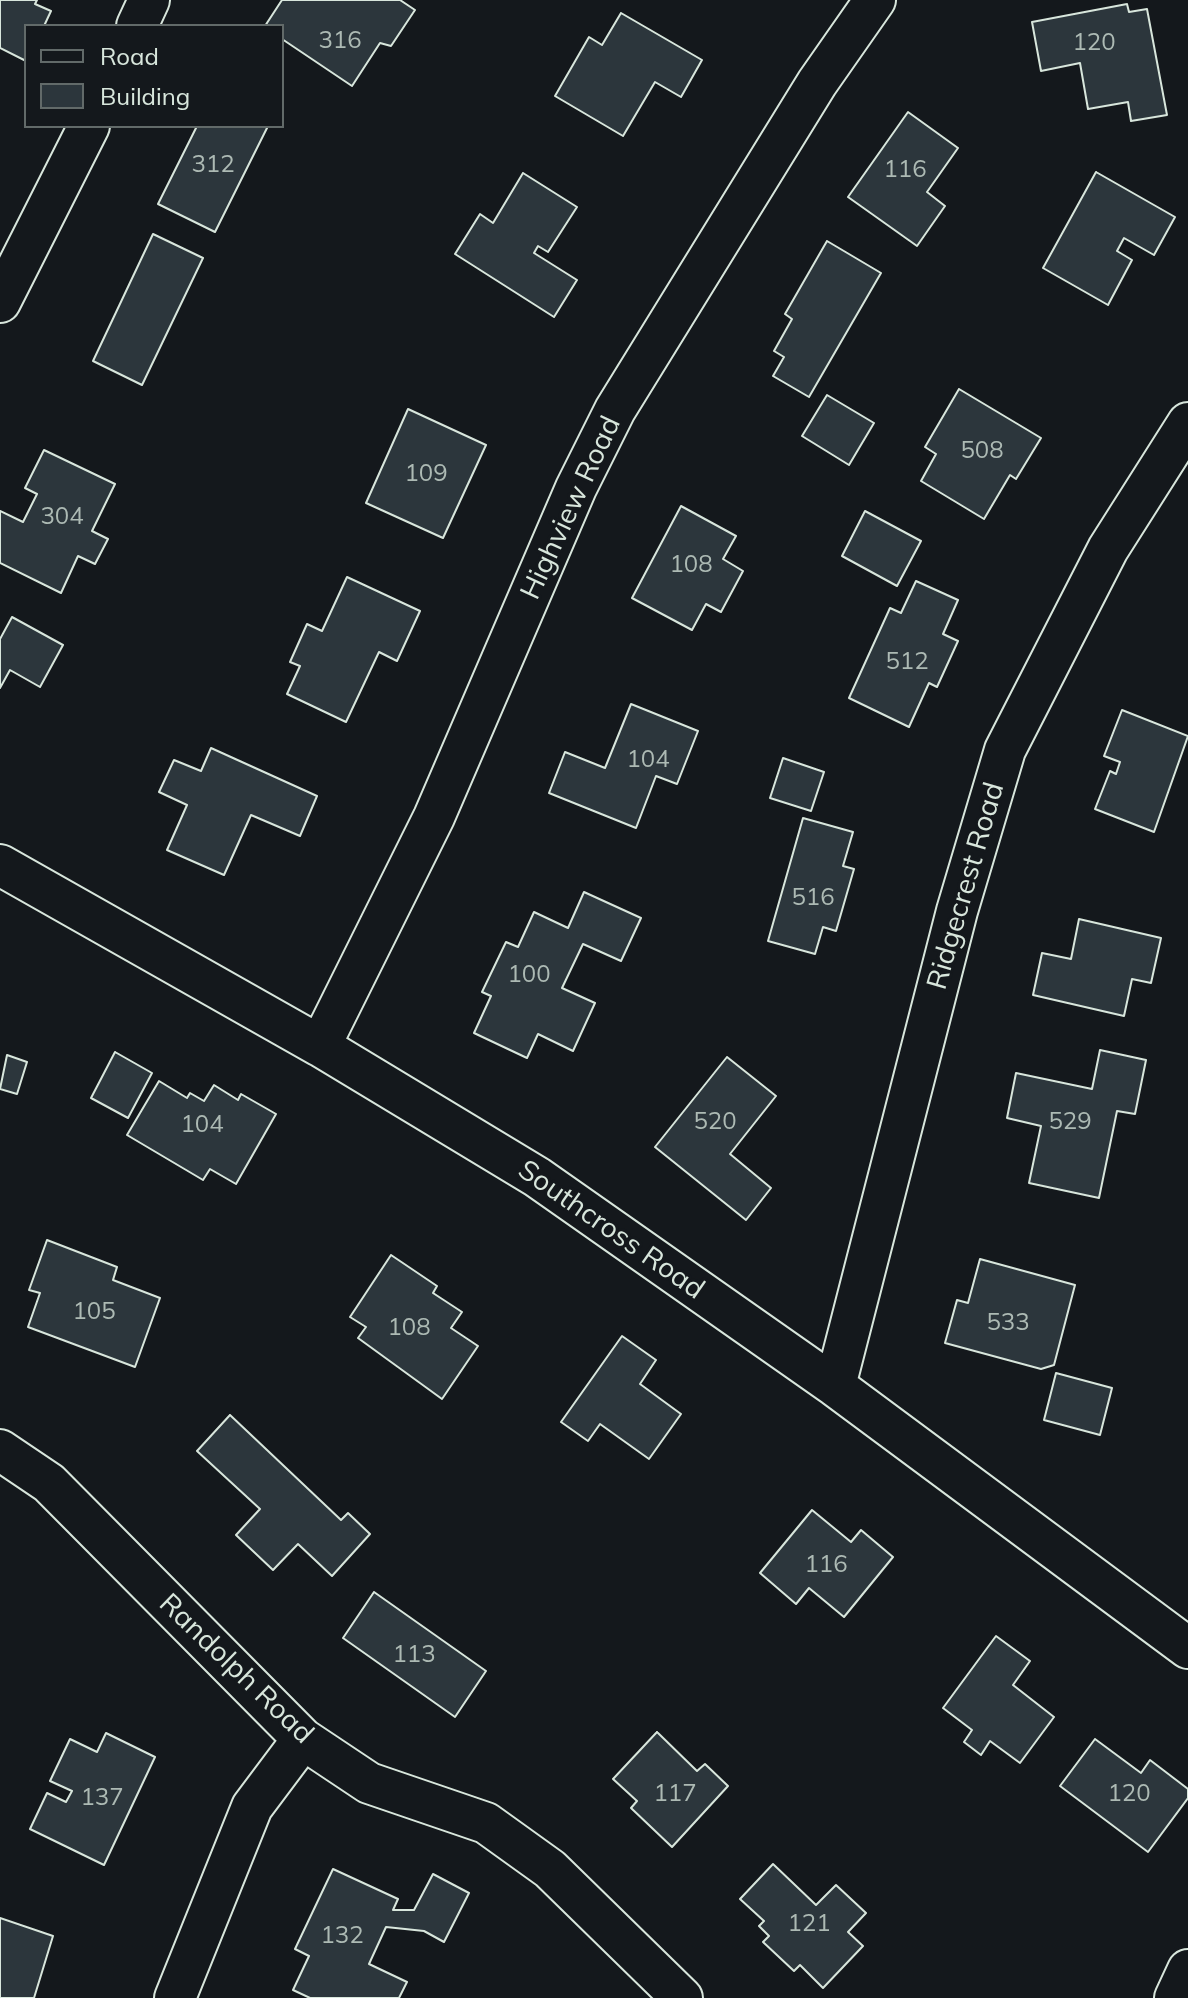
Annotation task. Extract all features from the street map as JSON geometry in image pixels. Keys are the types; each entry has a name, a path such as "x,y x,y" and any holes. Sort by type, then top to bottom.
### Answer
{"street":[{"path":"138,24 149,0"},
{"name":"Highview Road","path":"320,1046 434,817 576,488 615,410 817,83 875,0"},
{"path":"0,302 88,128"},
{"name":"Ridgecrest Road","path":"835,1386 945,956 1005,750 1108,549 1188,423"},
{"name":"Southcross Road","path":"0,865 320,1046 537,1177 835,1386 1188,1648"},
{"name":"Randolph Road","path":"0,1450 49,1483 303,1739 369,1783 486,1823 550,1869 682,1998"},
{"path":"175,1998 252,1807 303,1739"},
{"path":"1175,1998 1188,1970"}],"building":[{"path":"0,0 37,0 35,4 51,11 45,24 24,24 24,60 0,48"},
{"path":"282,0 400,0 415,10 391,46 380,43 352,86 284,40 284,24 266,24"},
{"path":"1127,4 1129,12 1147,9 1167,115 1131,121 1128,102 1088,109 1080,63 1041,71 1032,22"},
{"path":"621,13 702,60 681,97 655,82 623,136 555,96 589,37 602,45"},
{"path":"908,112 958,148 927,192 945,206 917,246 848,197"},
{"path":"196,128 267,128 215,232 158,204"},
{"path":"1096,172 1175,217 1154,255 1124,238 1117,251 1132,260 1108,305 1043,268"},
{"path":"523,173 577,207 548,252 538,246 534,253 577,280 554,317 455,254 480,214 493,223"},
{"path":"153,234 203,258 142,385 93,361"},
{"path":"827,241 881,273 809,397 773,376 784,357 774,351 792,319 785,314"},
{"path":"959,389 1041,438 1016,479 1010,475 984,519 921,481 936,454 925,447"},
{"path":"827,395 874,423 849,465 802,436"},
{"path":"408,409 486,445 443,538 366,503"},
{"path":"44,450 115,484 92,531 108,539 95,564 78,556 61,593 0,563 0,511 23,522 37,494 25,488"},
{"path":"681,506 736,536 723,559 743,571 721,612 706,604 692,630 632,598"},
{"path":"865,511 921,541 897,586 842,556"},
{"path":"347,577 420,611 397,661 379,652 346,722 287,694 300,666 290,662 307,624 322,631"},
{"path":"916,581 958,600 943,634 958,641 937,687 929,683 909,727 849,698 890,608 901,613"},
{"path":"12,617 63,645 40,687 10,670 0,688 0,639"},
{"path":"631,704 698,731 677,784 656,776 636,828 549,793 565,752 605,768"},
{"path":"1122,710 1188,736 1154,832 1095,809 1110,771 1116,774 1120,762 1104,756"},
{"path":"211,748 317,796 300,836 251,815 224,875 167,850 187,805 159,792 174,760 201,771"},
{"path":"783,758 824,772 811,811 770,798"},
{"path":"803,818 853,832 843,866 854,869 836,931 823,927 815,954 768,941"},
{"path":"584,892 641,918 621,961 583,944 562,988 595,1003 573,1051 538,1034 527,1058 474,1033 491,996 482,992 506,942 518,947 534,912 568,928"},
{"path":"1079,919 1161,938 1151,983 1132,979 1124,1016 1033,995 1042,953 1071,959"},
{"path":"1100,1050 1146,1060 1135,1114 1117,1111 1099,1198 1029,1183 1041,1126 1007,1118 1016,1073 1092,1089"},
{"path":"115,1052 152,1073 128,1118 91,1098"},
{"path":"7,1055 27,1062 17,1094 0,1089"},
{"path":"727,1057 776,1096 730,1154 771,1188 746,1220 655,1147"},
{"path":"159,1081 187,1098 190,1093 204,1101 214,1085 238,1100 241,1094 276,1114 236,1184 210,1169 203,1180 127,1135"},
{"path":"47,1240 117,1267 113,1280 160,1298 135,1367 28,1327 40,1293 29,1290"},
{"path":"391,1255 437,1286 433,1293 462,1312 451,1328 478,1346 442,1399 358,1338 366,1327 350,1317"},
{"path":"980,1259 1075,1285 1054,1365 1041,1369 945,1343 957,1300 968,1303"},
{"path":"622,1336 656,1360 640,1384 681,1414 649,1459 600,1424 588,1441 561,1422"},
{"path":"1056,1373 1112,1388 1100,1435 1044,1420"},
{"path":"230,1415 341,1520 348,1513 370,1534 332,1576 298,1544 273,1570 236,1535 260,1509 197,1451"},
{"path":"812,1510 851,1542 861,1530 893,1557 844,1617 809,1588 796,1604 760,1573"},
{"path":"374,1592 486,1671 455,1717 343,1638"},
{"path":"996,1636 1030,1661 1013,1685 1054,1717 1020,1763 990,1741 981,1755 964,1742 972,1730 943,1708"},
{"path":"657,1732 697,1771 705,1764 728,1786 672,1847 631,1808 637,1801 613,1779"},
{"path":"106,1733 155,1757 104,1865 30,1829 47,1793 66,1802 72,1791 50,1781 70,1739 97,1752"},
{"path":"1095,1739 1141,1773 1150,1760 1188,1789 1188,1798 1148,1852 1060,1786"},
{"path":"773,1864 816,1905 836,1885 866,1913 848,1932 863,1946 823,1988 800,1965 794,1971 763,1942 769,1936 759,1926 764,1921 740,1899"},
{"path":"333,1869 398,1899 393,1910 414,1910 433,1874 469,1893 444,1942 424,1931 386,1927 369,1964 407,1982 399,1998 310,1998 293,1990 309,1956 295,1949"},
{"path":"0,1918 53,1936 34,1998 0,1998"}]}
